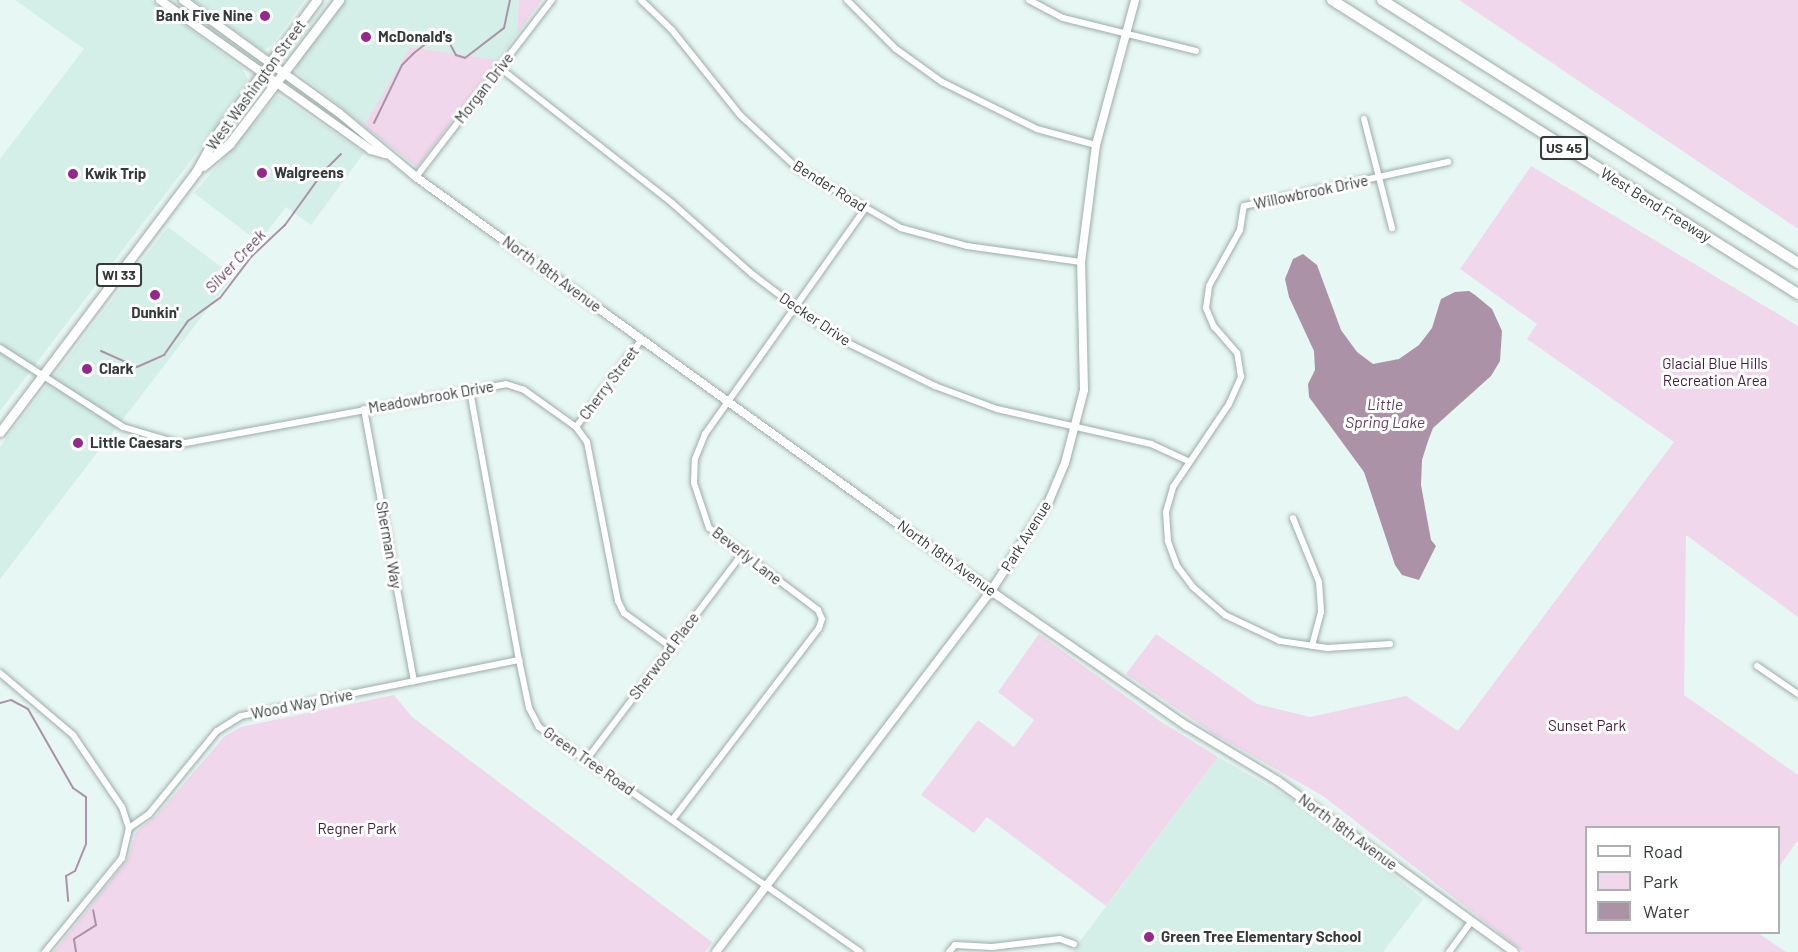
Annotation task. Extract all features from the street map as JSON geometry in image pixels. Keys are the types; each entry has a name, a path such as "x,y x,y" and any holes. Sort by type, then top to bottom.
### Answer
{"highway":[{"name":"West Bend Freeway","path":"1332,0 1798,294"},
{"name":"West Bend Freeway","path":"1382,0 1798,263"}],"main road":[{"name":"West Washington Street","path":"0,432 196,172 217,134 317,0"},
{"name":"West Washington Street","path":"196,172 230,143 339,0"}],"street":[{"name":"North 18th Avenue","path":"160,0 371,150 386,154"},
{"name":"North 18th Avenue","path":"183,0 376,142 386,154 416,177 729,400 991,591 1187,726 1278,781 1514,952"},
{"name":"Morgan Drive","path":"416,177 552,0"},
{"name":"Bender Road","path":"641,0 672,30 740,115 797,168 901,228 967,246 1081,262"},
{"path":"847,0 896,49 942,82 1037,129 1096,145"},
{"path":"1029,0 1063,18 1123,35 1196,51"},
{"name":"Park Avenue","path":"716,952 991,591 1049,501 1076,424 1084,390 1081,262 1096,145 1123,35 1135,0"},
{"name":"Decker Drive","path":"500,68 795,307 852,345 935,386 997,409 1076,424 1151,444 1188,461"},
{"name":"Willowbrook Drive","path":"1364,119 1392,228"},
{"name":"Willowbrook Drive","path":"1188,461 1229,404 1241,377 1237,353 1214,327 1206,308 1209,286 1240,230 1244,206 1448,162"},
{"name":"Beverly Lane","path":"673,819 819,628 822,618 818,610 709,528 694,483 695,459 705,434 866,209"},
{"name":"Cherry Street","path":"576,428 642,339"},
{"name":"Meadowbrook Drive","path":"0,348 42,378 123,427 180,444 506,384 524,390 576,428 588,442 594,463 618,601 624,613 671,647"},
{"name":"Green Tree Road","path":"470,391 519,660 530,708 539,727 860,952"},
{"name":"Sherman Way","path":"364,409 414,681"},
{"path":"1188,461 1173,486 1166,512 1168,542 1177,566 1192,587 1225,615 1280,640 1312,646 1342,648 1389,644"},
{"path":"1293,518 1319,582 1321,612 1312,646"},
{"name":"Sherwood Place","path":"587,759 742,554"},
{"name":"Wood Way Drive","path":"129,828 149,814 217,731 241,716 519,660"},
{"path":"1757,666 1798,694"},
{"path":"0,673 73,735 122,807 129,828 122,858 45,952"},
{"path":"1449,952 1471,922"},
{"path":"949,952 955,945 992,947 1060,939 1074,944"}],"shaded area":[{"path":"15,0 151,0 242,68 248,79 201,147 0,411 0,159 84,49"},
{"path":"192,0 305,0 271,46 263,50"},
{"path":"346,0 519,0 517,34 498,60 410,47 364,126 296,71 298,61"},
{"path":"278,95 364,153 311,225 286,207 259,242 194,193"},
{"path":"168,227 233,276 0,579 0,447"},
{"path":"1218,757 1317,814 1423,899 1383,952 1072,952"}],"green space":[{"path":"519,0 542,0 517,34"},
{"path":"1459,0 1798,0 1798,229"},
{"path":"410,47 498,60 417,167 364,126"},
{"name":"Sunset Park","path":"1531,166 1798,326 1798,617 1686,535 1684,695 1798,775 1798,840 1780,866 1780,826 1585,826 1585,934 1759,934 1786,952 1524,952 1323,796 1214,734 1126,674 1156,634 1257,704 1310,717 1406,696 1458,731 1674,442 1527,339 1537,324 1460,269"},
{"path":"1039,634 1160,721 1218,757 1106,906 987,817 974,833 921,795 978,720 1014,747 1034,720 998,692"},
{"name":"Regner Park","path":"394,695 412,717 712,942 705,952 54,952 128,859 136,832 157,815 224,737 241,727"}],"water":[{"name":"Little Spring Lake","path":"1303,254 1317,265 1341,330 1357,352 1373,364 1399,359 1419,345 1432,328 1441,299 1455,292 1469,291 1492,309 1502,331 1500,361 1491,376 1433,428 1428,441 1422,460 1421,485 1431,540 1436,546 1419,580 1402,575 1395,565 1364,472 1309,397 1308,384 1315,370 1314,351 1289,297 1285,279 1293,259"}],"waterway":[{"name":"Silver Creek","path":"374,123 402,65 414,53 436,36 449,42 456,55 465,58 504,28 510,0"},
{"name":"Silver Creek","path":"101,351 137,367 164,355 188,321 220,298 251,257 285,225 324,171 341,154"},
{"name":"Silver Creek","path":"0,703 11,700 28,709 73,788 86,797 86,844 75,871 66,876 68,901"},
{"name":"Silver Creek","path":"76,952 74,939 96,925 93,910"}],"place":[{"name":"Bank Five Nine","path":"265,16"},
{"name":"McDonald's","path":"366,37"},
{"name":"Walgreens","path":"262,173"},
{"name":"Kwik Trip","path":"73,174"},
{"name":"Dunkin'","path":"155,295"},
{"name":"Clark","path":"87,369"},
{"name":"Little Caesars","path":"78,443"},
{"name":"Green Tree Elementary School","path":"1149,937"}],"park label":[{"name":"Glacial Blue Hills Recreation Area","path":"1715,372"}]}
